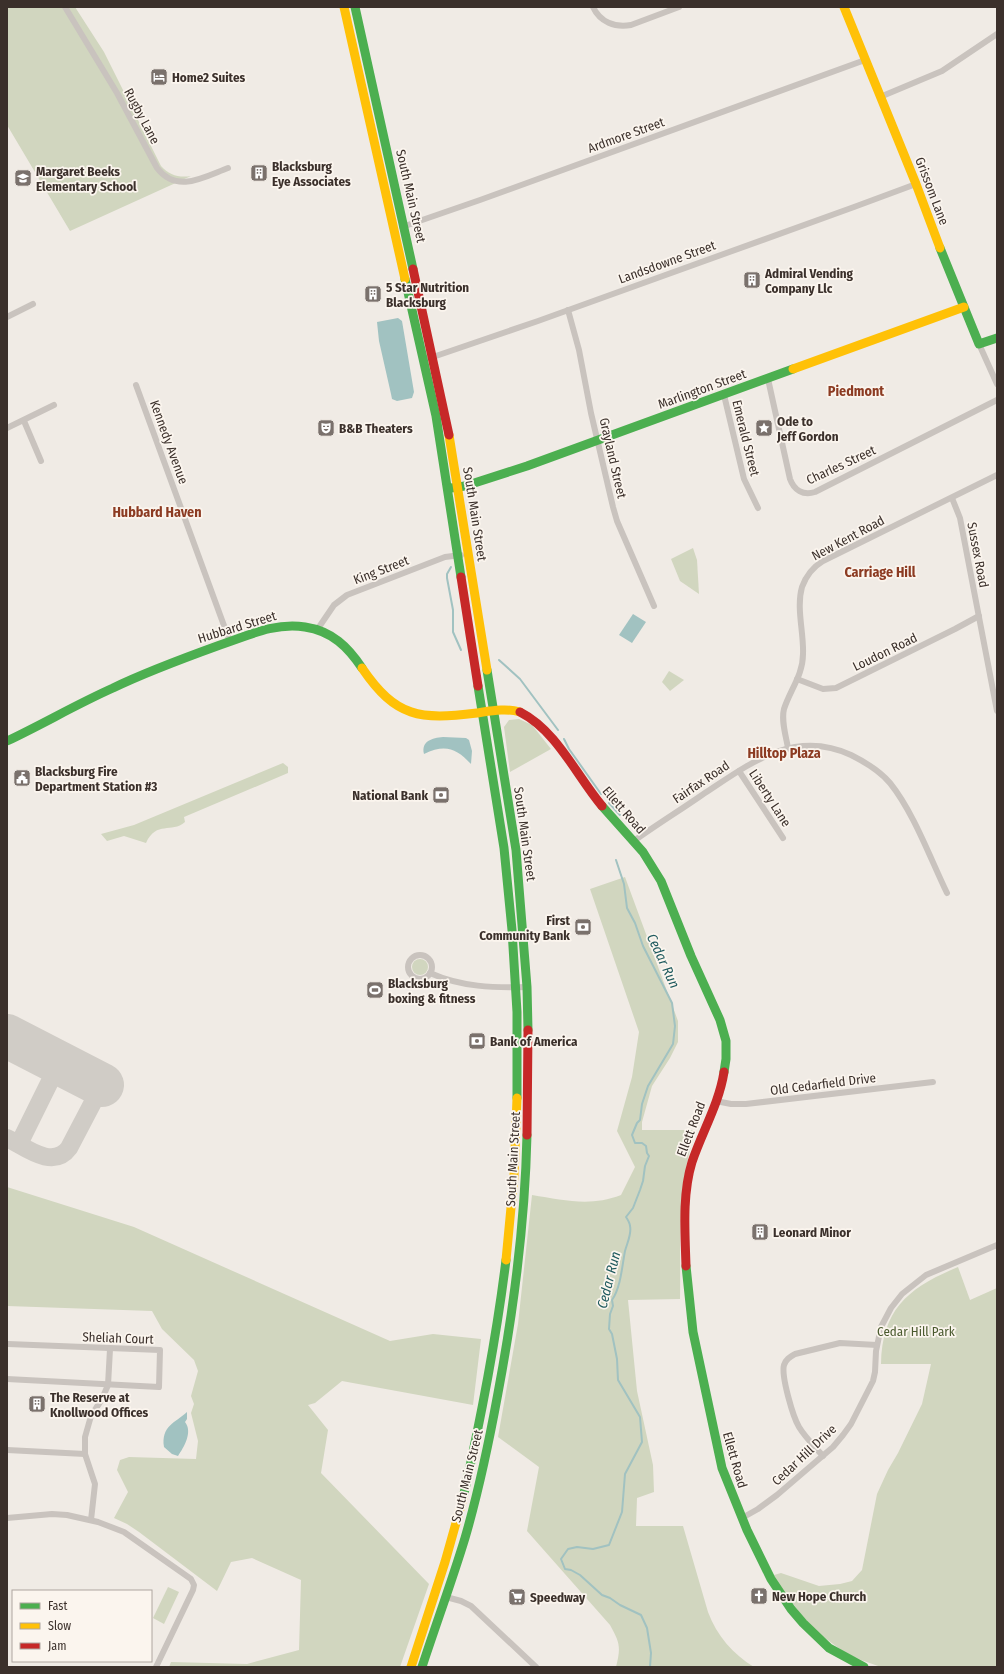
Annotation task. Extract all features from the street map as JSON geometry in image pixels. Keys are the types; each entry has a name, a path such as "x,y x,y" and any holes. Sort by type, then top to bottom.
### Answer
{"main road":[{"name":"South Main Street","path":"344,7 436,416 508,882 516,987 518,1113 514,1190 504,1287 495,1352 463,1502 443,1570 411,1667"},
{"name":"South Main Street","path":"355,7 445,410 516,850 527,987 529,1054 526,1174 519,1257 505,1354 485,1461 465,1538 422,1667"},
{"name":"Grissom Lane","path":"844,7 916,184 942,254 980,344"},
{"name":"Marlington Street","path":"447,488 458,487 527,466 964,307"},
{"path":"980,344 997,338"},
{"name":"Hubbard Street","path":"7,740 128,680 187,656 282,626 305,627 317,630 335,638 348,648 375,687 389,700 403,709 433,717 455,716 482,712"},
{"name":"Ellett Road","path":"482,712 516,711 532,719 556,746 599,802 634,841 651,863 665,889 690,954 722,1024 726,1041 726,1061 716,1101 697,1146 688,1181 686,1230 688,1303 692,1330 722,1468 727,1485 768,1573 786,1603 817,1638 830,1649 864,1667"},
{"path":"495,1352 505,1354"}],"street":[{"name":"Rugby Lane","path":"65,7 117,93 161,174 172,181 186,183 228,168"},
{"path":"592,7 597,15 605,21 614,25 622,26 631,25 679,7"},
{"path":"880,97 948,67 997,34"},
{"name":"Ardmore Street","path":"394,229 480,200 865,60"},
{"name":"Landsdowne Street","path":"424,360 568,310 916,184"},
{"path":"7,317 33,304"},
{"name":"Grayland Street","path":"568,310 579,350 591,413 616,517 654,606"},
{"name":"Grissom Lane","path":"980,344 997,384"},
{"name":"Charles Street","path":"768,379 790,479 794,488 803,493 814,492 997,400"},
{"name":"Kennedy Avenue","path":"136,385 230,642"},
{"name":"Emerald Street","path":"724,395 744,479 758,508"},
{"path":"7,428 54,405"},
{"path":"24,421 41,461"},
{"name":"New Kent Road","path":"788,748 783,716 784,709 802,666 804,653 801,593 809,573 823,561 997,475"},
{"name":"Sussex Road","path":"952,498 960,518 997,711"},
{"name":"King Street","path":"317,630 334,605 346,595 445,557 468,554"},
{"name":"Loudon Road","path":"797,680 823,689 836,688 979,616"},
{"name":"Fairfax Road","path":"634,841 738,771 766,755 788,748 818,746 841,751 863,761 886,779 908,810 947,893"},
{"name":"Liberty Lane","path":"738,771 783,838"},
{"path":"430,973 443,979 462,984 527,987"},
{"name":"Old Cedarfield Drive","path":"716,1101 731,1104 746,1104 933,1082"},
{"name":"Cedar Hill Drive","path":"742,1518 772,1500 833,1446 847,1430 870,1386 875,1372 877,1345 881,1327 888,1312 909,1287 937,1269 997,1245"},
{"path":"822,1456 801,1430 794,1417 784,1372 785,1363 790,1356 795,1354 834,1344 846,1342 877,1345"},
{"name":"Sheliah Court","path":"7,1380 158,1387 160,1350 8,1344"},
{"path":"91,1520 95,1484 85,1454 85,1437 87,1426 108,1385 110,1349"},
{"path":"7,1450 85,1454"},
{"path":"7,1518 52,1514 67,1515 91,1520 124,1532 192,1580 194,1585 193,1590 156,1667"},
{"path":"446,1597 461,1601 471,1606 536,1667"}],"green space":[{"path":"7,7 75,7 104,52 161,166 167,172 174,175 182,177 191,176 70,231 7,125"},
{"path":"693,548 697,560 699,594 680,581 671,559"},
{"path":"669,671 684,680 670,691 662,682"},
{"path":"519,719 532,725 551,749 510,772 504,727 509,720"},
{"path":"283,763 288,767 288,773 184,817 185,822 180,825 159,829 150,836 146,843 124,836 107,841 101,834 134,825"},
{"path":"625,877 678,1021 678,1042 670,1058 652,1086 642,1122 642,1130 696,1130 685,1172 682,1193 680,1234 680,1299 628,1300 637,1391 653,1465 654,1492 637,1498 636,1526 683,1526 708,1612 716,1629 726,1644 746,1662 754,1667 616,1667 619,1655 619,1645 610,1625 527,1531 539,1467 498,1437 518,1324 532,1195 588,1202 610,1199 621,1195 635,1167 617,1131 632,1077 639,1032 590,889"},
{"path":"417,959 423,959 428,964 426,973 423,975 417,975 412,970 412,964"},
{"path":"7,1187 134,1227 390,1341 433,1334 481,1339 473,1405 342,1381 315,1403 308,1405 328,1430 321,1473 429,1584 400,1667 169,1667 171,1662 247,1664 299,1650 301,1580 252,1558 231,1562 217,1591 139,1532 114,1518 128,1492 117,1470 120,1460 129,1457 196,1459 198,1441 191,1413 194,1404 191,1396 198,1371 194,1360 162,1329 152,1311 7,1306"},
{"name":"Cedar Hill Park","path":"958,1267 970,1300 997,1288 997,1667 881,1667 844,1652 821,1635 802,1616 778,1583 774,1575 781,1573 819,1586 852,1581 862,1570 877,1494 922,1404 931,1364 881,1364 887,1328 893,1314 902,1302 913,1292 926,1283"},
{"path":"168,1587 179,1592 164,1624 153,1618"}],"water":[{"path":"398,318 402,321 414,392 412,398 397,401 392,399 379,341 377,322"},
{"path":"633,614 646,622 632,643 619,635"},
{"path":"443,737 466,738 469,740 472,751 471,764 460,754 450,749 438,749 424,754 424,746 428,741"},
{"path":"187,1412 187,1419 185,1422 188,1435 178,1456 172,1454 164,1447 165,1434 170,1426"}],"waterway":[{"name":"Cedar Run","path":"451,567 447,574 447,578 453,610 453,632 461,650"},
{"name":"Cedar Run","path":"499,660 520,679 558,730"},
{"name":"Cedar Run","path":"564,739 569,749 601,794"},
{"name":"Cedar Run","path":"609,803 620,815"},
{"name":"Cedar Run","path":"616,860 624,884 627,908 635,923 643,946 672,1003 675,1026 673,1044 648,1086 642,1104 640,1120 637,1123 632,1135 635,1143 642,1143 646,1146 649,1156 645,1166 640,1190 633,1208 626,1217 630,1225 630,1235 625,1251 619,1283 612,1300 613,1306 610,1314 609,1329 612,1334 617,1359 618,1380 640,1417 642,1442 625,1474 622,1512 609,1545 593,1549 577,1547 568,1549 561,1559 565,1569 571,1570 580,1575 602,1595 641,1615 647,1628 651,1653 650,1667"}],"taxiway":[{"path":"19,1144 59,1063"},
{"path":"7,1138 39,1155 55,1157 62,1154 69,1148 102,1085"}],"runway":[{"path":"7,1036 102,1085"}],"traffic: fast":[{"path":"355,7 413,269"},
{"path":"940,248 979,344 997,338"},
{"path":"405,279 436,416 461,577"},
{"path":"451,488 465,486 527,466 793,369"},
{"path":"7,741 139,676 220,645 272,628 294,626 315,629 323,632 331,636 345,647 362,668"},
{"path":"487,670 516,850 527,987 528,1030"},
{"path":"478,686 504,848 512,930 517,1012 517,1098"},
{"path":"602,806 643,852 661,881 691,956 720,1020 726,1041 724,1072"},
{"path":"422,1667 465,1538 491,1430 504,1361 518,1265 524,1200 527,1135"},
{"path":"463,1498 488,1379 506,1260"},
{"path":"686,1266 693,1332 722,1468 747,1530 771,1579 791,1609 829,1648 864,1667"}],"traffic: slow":[{"path":"344,7 405,279"},
{"path":"844,7 916,184 940,248"},
{"path":"793,369 964,307"},
{"path":"449,435 487,670"},
{"path":"362,668 374,685 386,697 398,706 411,712 440,716 498,710 520,712"},
{"path":"506,1260 514,1176 517,1098"},
{"path":"411,1667 445,1562 463,1498"}],"traffic: jam":[{"path":"413,269 449,435"},
{"path":"461,577 478,686"},
{"path":"520,712 545,730 565,754 602,806"},
{"path":"527,1135 528,1030"},
{"path":"686,1266 685,1200 689,1175 692,1162 722,1084 724,1072"}],"place":[{"name":"Home2 Suites","path":"159,77"},
{"name":"Blacksburg Eye Associates","path":"259,173"},
{"name":"Margaret Beeks Elementary School","path":"23,178"},
{"name":"Admiral Vending Company Llc","path":"752,280"},
{"name":"5 Star Nutrition Blacksburg","path":"373,294"},
{"name":"B&B Theaters","path":"326,428"},
{"name":"Ode to Jeff Gordon","path":"764,428"},
{"name":"Blacksburg Fire Department Station #3","path":"22,778"},
{"name":"National Bank","path":"441,795"},
{"name":"First Community Bank","path":"583,927"},
{"name":"Blacksburg boxing & fitness","path":"375,990"},
{"name":"Bank of America","path":"477,1041"},
{"name":"Leonard Minor","path":"760,1232"},
{"name":"The Reserve at Knollwood Offices","path":"37,1404"},
{"name":"New Hope Church","path":"759,1596"},
{"name":"Speedway","path":"517,1597"}],"district":[{"name":"Piedmont","path":"856,391"},
{"name":"Hubbard Haven","path":"157,512"},
{"name":"Carriage Hill","path":"880,572"},
{"name":"Hilltop Plaza","path":"784,753"}]}
